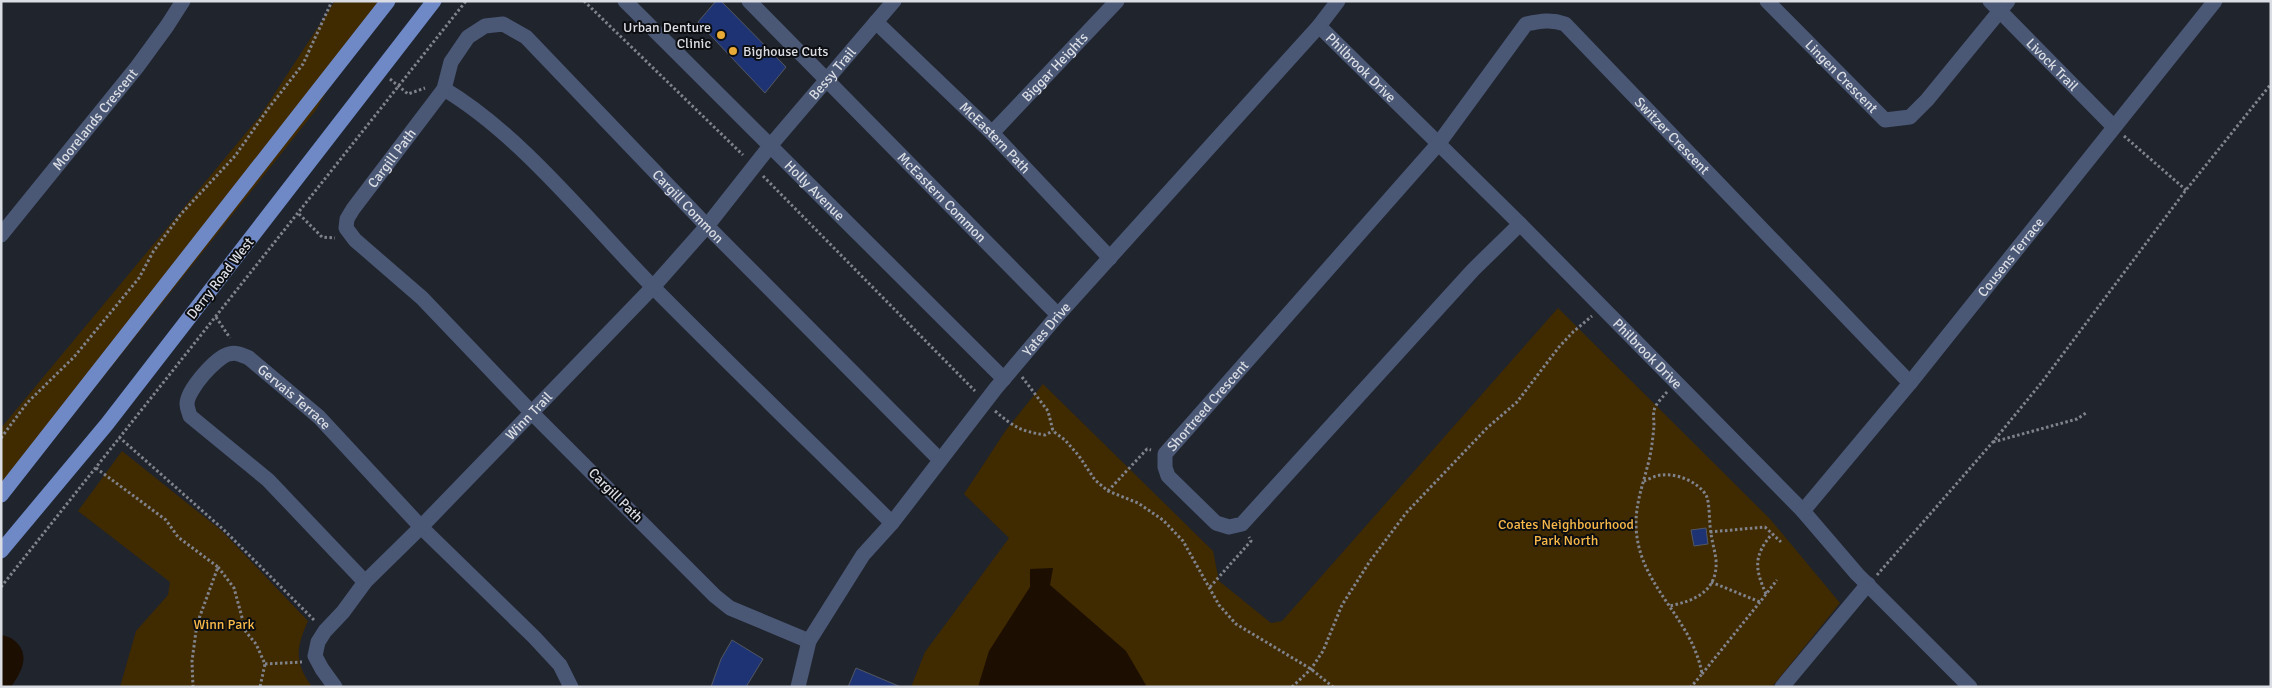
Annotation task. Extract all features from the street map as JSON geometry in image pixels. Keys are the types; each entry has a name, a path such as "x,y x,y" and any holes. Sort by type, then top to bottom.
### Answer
{"main road":[{"path":"1,495 388,1"},
{"name":"Derry Road West","path":"1,551 81,456 434,1"}],"street":[{"name":"Moorelands Crescent","path":"1,234 137,67 168,26 183,1"},
{"name":"Holly Avenue","path":"625,1 1004,379"},
{"name":"McEastern Common","path":"750,1 1058,314"},
{"name":"Bessy Trail","path":"770,146 894,1"},
{"name":"Biggar Heights","path":"992,133 1117,1"},
{"name":"Yates Drive","path":"798,687 809,641 863,555 892,523 985,402 1058,314 1319,26 1338,1"},
{"name":"Lingen Crescent","path":"1767,1 1885,120 1910,117 1927,100 2000,5"},
{"name":"Cousens Terrace","path":"1802,511 1910,383 2215,1"},
{"name":"Livock Trail","path":"2000,5 2114,127"},
{"name":"Switzer Crescent","path":"1439,143 1526,24 1541,20 1554,20 1565,24 1910,383"},
{"name":"McEastern Path","path":"876,22 992,133 1110,258"},
{"name":"Cargill Common","path":"444,89 451,62 468,37 485,26 503,24 526,37 707,226 940,460"},
{"name":"Philbrook Drive","path":"1319,26 1439,143 1676,382 1802,511 1868,584 1970,687"},
{"name":"Cargill Path","path":"444,89 353,209 347,219 346,228 355,240 422,298 531,412 723,602 730,608 809,641"},
{"path":"444,89 471,106 532,161 653,287 892,523"},
{"name":"Shortreed Crescent","path":"1242,524 1228,527 1216,523 1168,476 1165,467 1165,454 1439,143"},
{"name":"Winn Trail","path":"317,660 318,642 365,582 421,527 653,287 707,226 770,146"},
{"path":"1242,524 1473,270 1520,224"},
{"path":"239,353 231,353 221,357 201,378 189,394 187,404 190,416 268,480 365,582"},
{"name":"Gervais Terrace","path":"239,353 248,358 319,417 421,527 560,665 572,687"},
{"path":"1782,687 1868,584"},
{"path":"317,660 336,687"}],"path":[{"path":"1,438 27,403 74,356 139,278 153,252 182,214 235,156 268,109 304,64 332,1"},
{"path":"1,587 299,214 466,1"},
{"path":"584,1 754,166 985,402 1014,428 1045,435 1053,431"},
{"path":"380,71 408,94 424,88 444,89"},
{"path":"1868,584 1992,443 2042,382 2186,190 2271,84"},
{"path":"2114,127 2186,190"},
{"path":"299,214 322,237 355,240"},
{"path":"200,303 217,317 239,353"},
{"path":"1292,687 1311,669 1323,651 1342,605 1370,562 1406,513 1487,428 1517,402 1573,332 1602,307"},
{"path":"1014,367 1048,411 1053,431 1065,440 1079,456 1095,480 1108,491 1138,503 1163,520 1183,541 1219,605 1236,624 1311,669 1333,687"},
{"path":"1676,382 1654,410 1652,442 1639,492 1636,523 1639,554 1649,577 1669,606 1699,658 1702,674"},
{"path":"1992,443 2077,419 2086,413"},
{"path":"104,426 224,530 325,631"},
{"path":"1108,491 1147,449 1165,454"},
{"path":"81,456 166,520 178,537 218,567 234,588 246,632 256,644 265,664 260,687"},
{"path":"1643,481 1662,474 1678,475 1695,484 1707,496 1710,532 1716,560 1715,572 1711,582 1700,597 1669,606"},
{"path":"1210,588 1252,541 1242,524"},
{"path":"1710,532 1765,527 1781,542"},
{"path":"1766,594 1759,578 1757,565 1763,544 1772,534"},
{"path":"193,687 192,661 197,624 218,567"},
{"path":"1691,687 1777,580"},
{"path":"1711,582 1760,602"},
{"path":"265,664 317,660"}],"green space":[{"path":"335,1 378,1 316,110 1,505 1,428 260,116"},
{"name":"Coates Neighbourhood Park North","path":"1558,308 1770,519 1840,603 1772,687 911,687 925,652 1009,538 964,494 1006,430 1043,384 1213,551 1219,581 1271,623 1282,621"},
{"name":"Winn Park","path":"122,451 222,531 308,621 301,639 299,655 302,670 312,687 120,687 136,631 168,595 170,582 78,511"}],"shaded area":[{"path":"1053,568 1050,585 1126,651 1147,687 978,687 989,651 1030,587 1030,569"},
{"path":"1,635 15,641 22,649 22,666 18,677 11,687 1,687"}],"building":[{"path":"716,1 721,1 786,67 765,93 698,22"},
{"path":"1706,528 1708,544 1694,546 1691,530"},
{"path":"732,640 763,659 746,687 711,687 721,659"},
{"path":"856,668 901,687 848,687"}],"place":[{"name":"Urban Denture Clinic","path":"721,35"},
{"name":"Bighouse Cuts","path":"733,51"}]}
